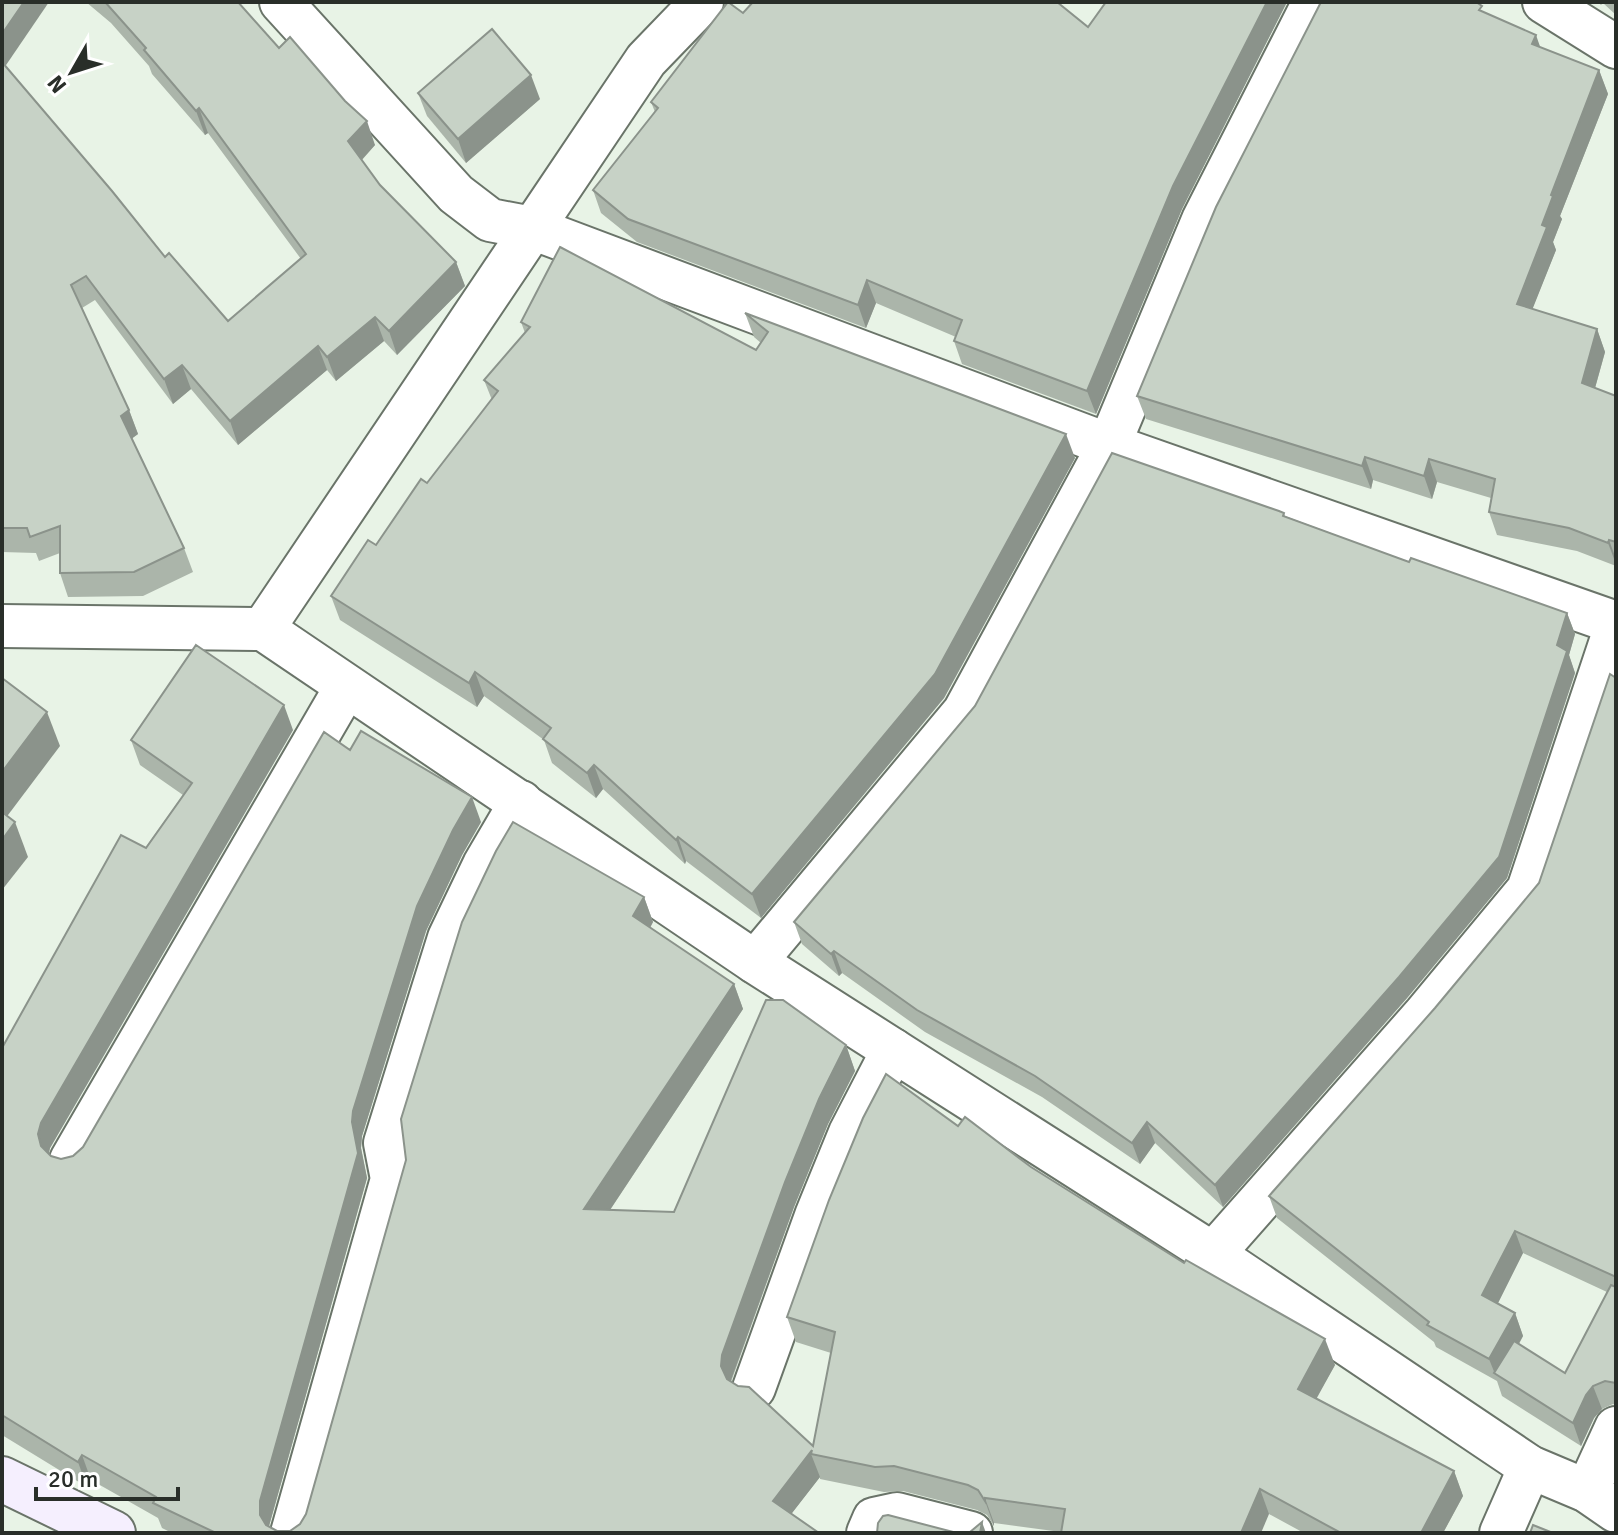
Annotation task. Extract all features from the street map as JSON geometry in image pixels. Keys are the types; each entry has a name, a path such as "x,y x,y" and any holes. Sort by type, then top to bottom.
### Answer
{"street":[{"path":"281,2 456,194 490,220 532,228 1109,445 1616,624 1528,890 1425,1014 1213,1254"},
{"path":"263,629 646,60 702,2"},
{"path":"755,962 964,712 1109,445 1203,220 1314,2"},
{"path":"1544,2 1616,47"},
{"path":"2,626 263,629 755,962 1213,1254 1530,1467 1602,1501 1616,1428"},
{"path":"71,1160 346,687"},
{"path":"292,1533 392,1179 385,1143 429,998 449,938 484,865 521,802"},
{"path":"754,1388 845,1147 893,1050"},
{"path":"1501,1533 1530,1467"},
{"path":"2,1479 113,1533"},
{"path":"868,1533 874,1519 897,1514 971,1533"}],"building":[{"path":"2,2 24,2 2,34"},
{"path":"105,2 238,2 279,48 290,37 345,101 367,121 348,141 380,185 456,262 389,331 375,317 327,357 318,346 230,421 182,365 164,379 86,276 71,285 129,410 121,416 184,548 134,572 60,573 60,526 30,537 27,528 2,528 2,62 165,257 169,253 228,321 306,254 199,108 196,111"},
{"path":"728,2 743,13 753,2 1057,2 1088,27 1106,2 1267,2 1173,186 1087,391 954,341 962,320 867,280 858,305 628,219 593,190 658,108 651,102"},
{"path":"1321,2 1476,2 1482,6 1479,10 1536,35 1532,44 1599,70 1551,195 1542,225 1547,227 1517,304 1597,329 1582,383 1616,396 1616,542 1609,540 1608,543 1569,528 1489,512 1495,479 1429,459 1424,476 1365,457 1362,466 1137,396 1216,207"},
{"path":"492,29 531,75 458,139 418,93"},
{"path":"560,247 756,350 768,332 745,313 1066,434 935,674 752,894 678,837 676,840 594,765 587,773 543,739 551,728 475,672 469,683 331,596 368,540 376,545 421,479 427,483 498,391 484,380 530,327 521,322"},
{"path":"1112,453 1279,511 1284,513 1283,516 1409,562 1411,558 1567,613 1557,645 1567,651 1499,857 1399,977 1215,1185 1147,1122 1132,1143 1035,1076 917,1010 834,951 831,954 794,922 975,706"},
{"path":"196,645 284,705 41,1123 38,1134 41,1146 51,1156 61,1159 73,1156 83,1147 324,732 350,750 361,731 472,797 417,906 353,1111 358,1153 260,1501 260,1515 266,1525 277,1531 290,1531 300,1524 306,1514 406,1160 401,1119 462,922 513,822 644,897 633,916 734,984 584,1209 674,1212 766,1000 783,1000 846,1045 819,1099 785,1182 722,1355 721,1366 727,1379 738,1386 749,1387 813,1446 835,1332 787,1317 829,1200 863,1118 886,1074 958,1126 965,1117 1031,1167 1184,1263 1186,1260 1325,1339 1298,1389 1454,1471 1421,1533 1341,1533 1260,1489 1241,1533 1061,1533 1065,1509 985,1498 985,1501 978,1490 968,1485 894,1466 875,1467 811,1454 812,1450 773,1501 819,1533 216,1533 153,1503 156,1497 82,1455 78,1462 2,1415 2,1048 121,835 146,848 192,783 131,740"},
{"path":"1610,674 1616,678 1616,1277 1515,1231 1482,1295 1515,1313 1489,1359 1427,1325 1429,1322 1269,1196 1435,1008 1539,883"},
{"path":"2,678 47,712 2,772"},
{"path":"2,812 15,822 2,840"},
{"path":"1611,1285 1616,1287 1616,1383 1605,1381 1593,1386 1573,1423 1494,1373 1514,1341 1565,1373"},
{"path":"888,1515 957,1533 877,1533 878,1523"},
{"path":"982,1522 980,1533 957,1533 970,1532"},
{"path":"1533,1525 1553,1533 1530,1533"}]}
